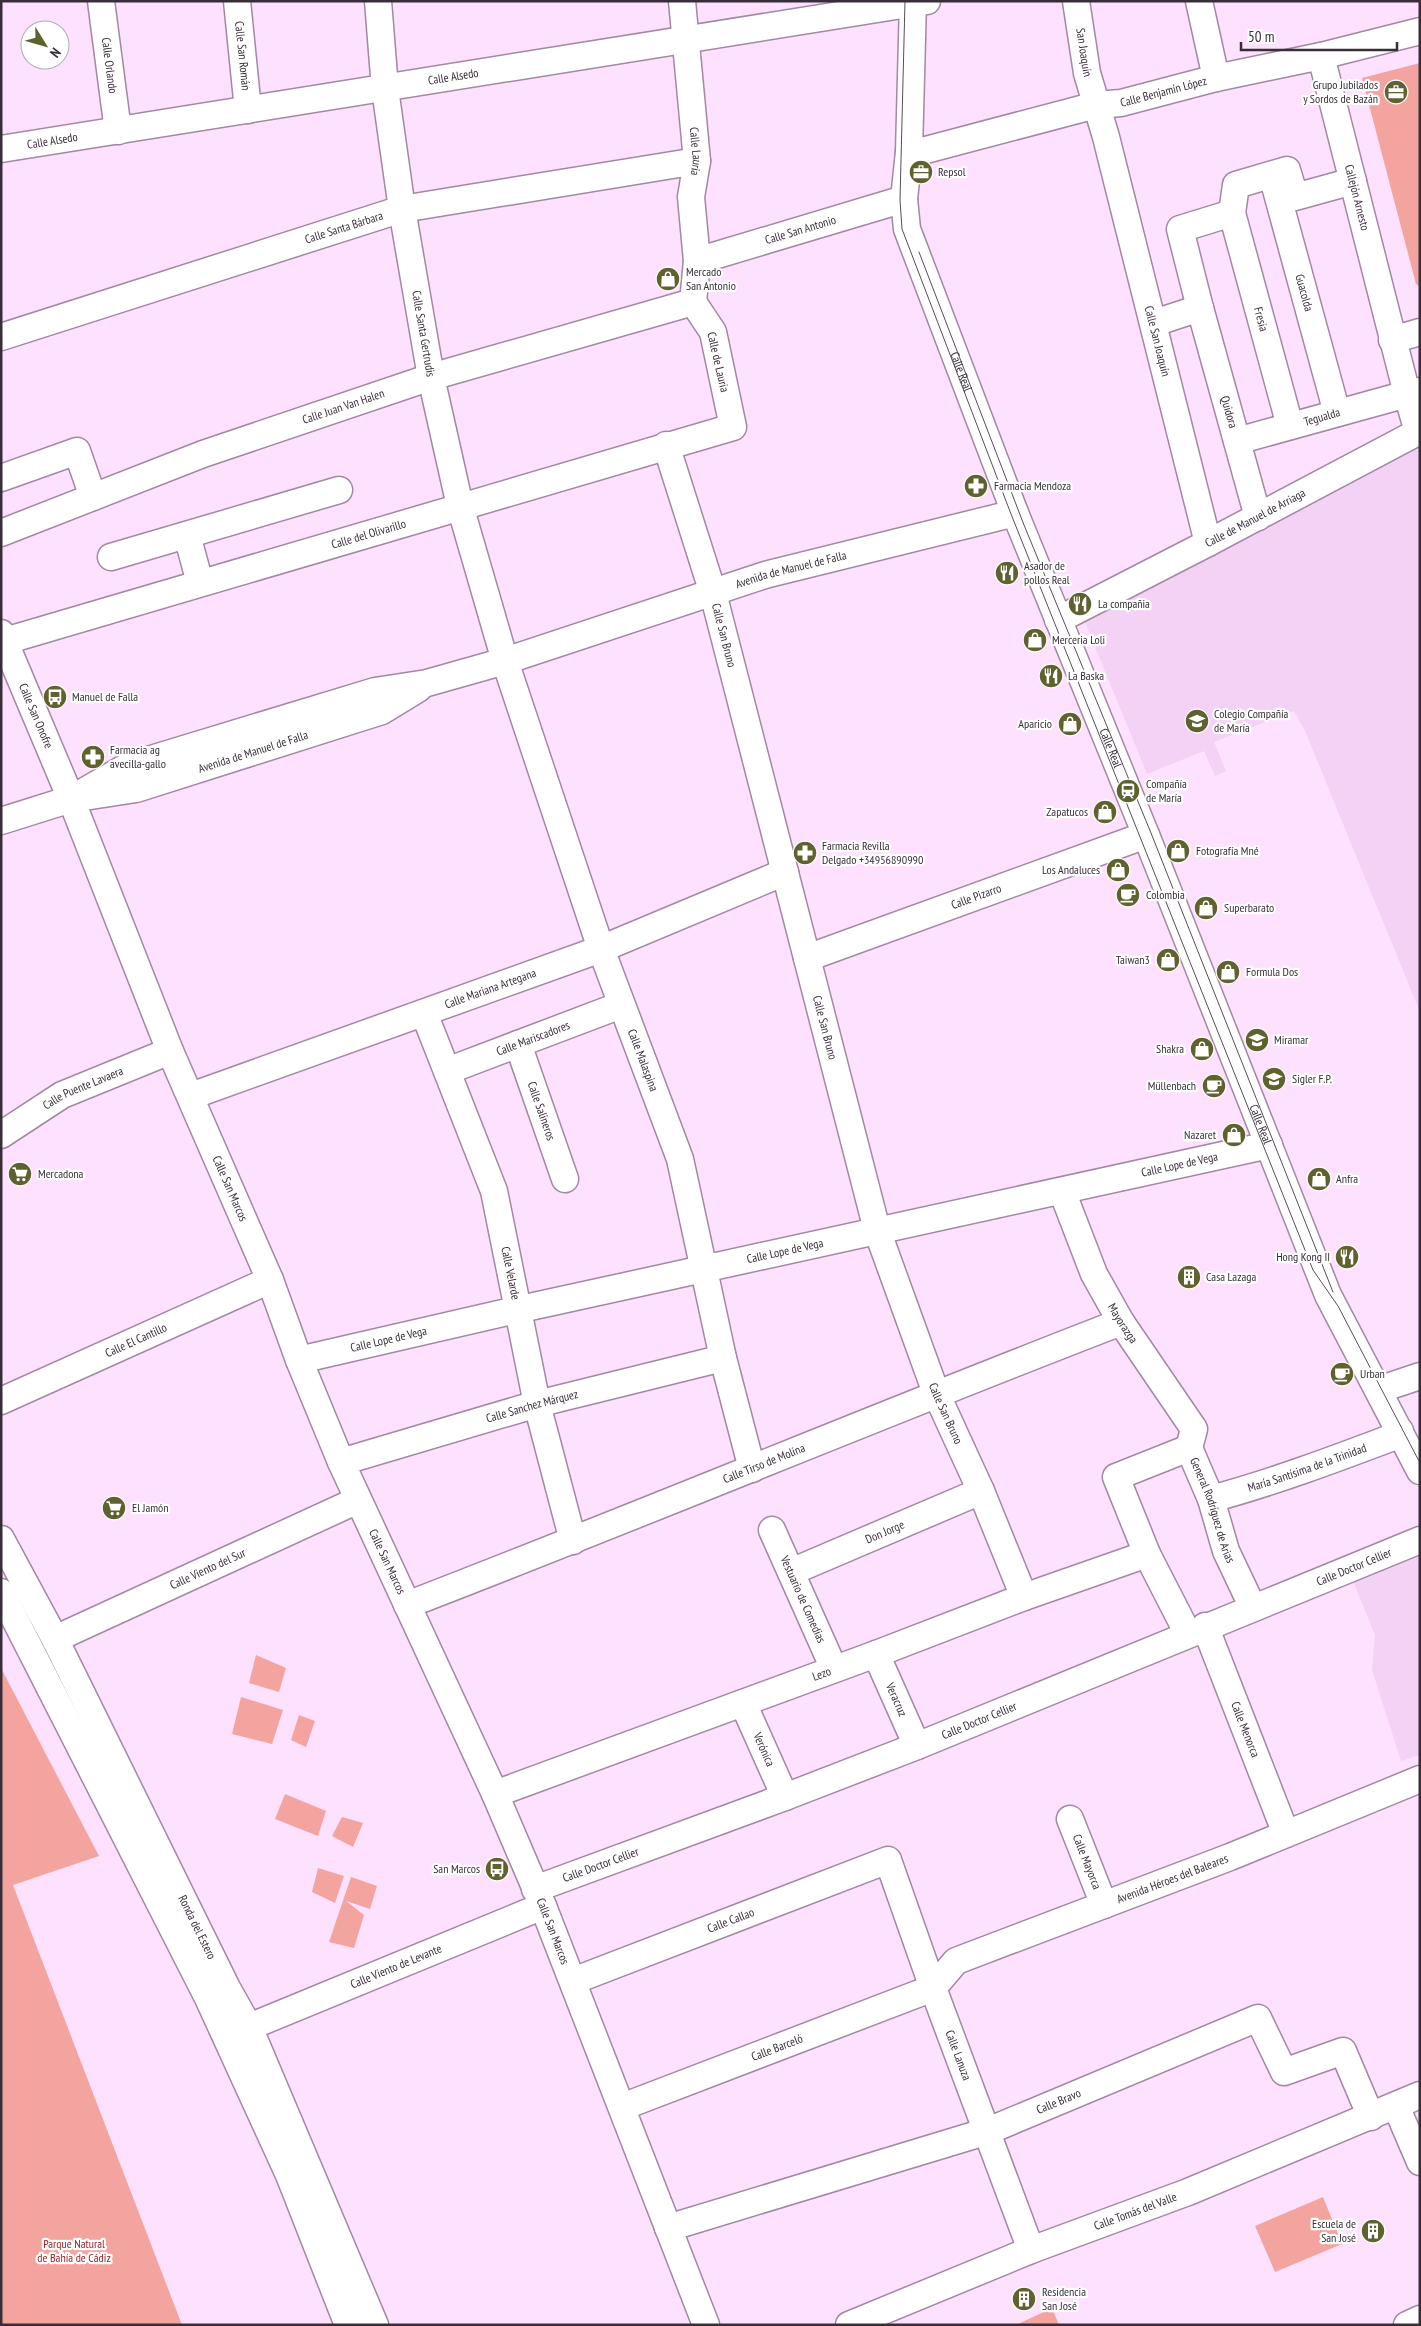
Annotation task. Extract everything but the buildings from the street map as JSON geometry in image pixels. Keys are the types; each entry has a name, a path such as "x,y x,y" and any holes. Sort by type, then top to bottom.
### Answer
{"street":[{"name":"Calle Orlando","path":"101,1 118,131"},
{"name":"Calle San Román","path":"237,1 248,110"},
{"name":"Calle Santa Gertrudis","path":"378,1 385,89 402,209 430,377 460,506 505,661"},
{"name":"Calle Lauria","path":"682,1 697,161 691,197 697,260 693,302"},
{"name":"San Joaquín","path":"1076,1 1087,73 1106,138"},
{"path":"1199,1 1216,78"},
{"name":"Calle Alsedo","path":"1,149 914,3"},
{"name":"Calle Real","path":"914,3 909,152 904,199 907,229 1015,513 1146,835 1328,1295 1420,1471"},
{"name":"Calle Benjamín López","path":"909,152 922,152 1096,105 1121,103 1216,78 1321,56 1420,31"},
{"name":"Callejón Arnesto","path":"1321,56 1392,340 1413,392"},
{"name":"Calle San Joaquín","path":"1106,138 1208,543"},
{"name":"Calle Santa Bárbara","path":"1,337 402,209 697,161"},
{"path":"1232,213 1236,185 1287,170 1295,197 1353,181"},
{"name":"Guacolda","path":"1272,174 1337,413"},
{"name":"Calle San Antonio","path":"697,260 904,199"},
{"name":"Quidora","path":"1232,213 1180,229 1258,517"},
{"name":"Fresia","path":"1232,213 1290,426"},
{"name":"Calle Juan Van Halen","path":"1,533 203,454 430,377 693,302"},
{"name":"Calle de Lauria","path":"693,302 713,332 733,427"},
{"path":"1154,323 1200,308"},
{"path":"1392,340 1420,332"},
{"name":"Tegualda","path":"1237,441 1413,392"},
{"name":"Calle de Manuel de Arriaga","path":"1058,620 1418,432 1413,392"},
{"name":"Calle del Olivarillo","path":"3,637 200,583 733,427"},
{"name":"Calle San Bruno","path":"666,446 712,593 877,1230 936,1394 981,1491 1024,1597"},
{"path":"1,478 76,450 94,496"},
{"path":"111,557 339,490"},
{"name":"Avenida de Manuel de Falla","path":"1,821 71,799 128,766 375,691 427,683 505,661 765,575 1015,513"},
{"path":"187,535 200,583"},
{"name":"Calle San Onofre","path":"3,637 71,799"},
{"name":"Calle Malaspina","path":"505,661 601,949 680,1159 724,1358 752,1469"},
{"name":"Calle San Marcos","path":"71,799 170,1051 270,1280 341,1462 494,1794 539,1898 622,2107 703,2324"},
{"name":"Calle Pizarro","path":"807,958 1146,835"},
{"name":"Calle Mariana Artegana","path":"190,1096 601,949 785,872"},
{"name":"Calle Mariscadores","path":"447,1071 621,1005"},
{"name":"Calle Velarde","path":"424,1013 494,1191 516,1310 537,1404 573,1541"},
{"name":"Calle Salineros","path":"518,1044 565,1179"},
{"name":"Calle Puente Lavaera","path":"1,1135 62,1095 170,1051"},
{"name":"Calle Lope de Vega","path":"300,1360 704,1268 1062,1191 1269,1144"},
{"name":"Mayorazga","path":"1062,1191 1094,1274 1121,1322 1194,1429 1188,1448"},
{"name":"Calle El Cantillo","path":"1,1401 270,1280"},
{"name":"Calle Tirso de Molina","path":"407,1606 1121,1322"},
{"name":"Calle Sanchez Márquez","path":"341,1462 537,1404 724,1358"},
{"path":"1378,1390 1420,1376"},
{"name":"María Santísima de la Trinidad","path":"1211,1499 1249,1489 1333,1460 1396,1436 1400,1431"},
{"name":"General Rodríguez de Arias","path":"1196,1630 1147,1554 1116,1477 1188,1448 1211,1499 1226,1551 1253,1608"},
{"name":"Don Jorge","path":"791,1572 981,1491"},
{"name":"Calle Viento del Sur","path":"55,1639 358,1500"},
{"name":"Vestuario de Comedias","path":"772,1530 834,1669"},
{"name":"Ronda del Estero","path":"1,1539 55,1639 227,1988 249,2026 375,2325"},
{"name":"Calle Doctor Cellier","path":"539,1898 1420,1540"},
{"name":"Lezo","path":"494,1794 876,1654 1024,1597 1147,1554"},
{"name":"Ronda del Estero","path":"1,1592 208,1998 289,2175 348,2325"},
{"name":"Calle Menorca","path":"1196,1630 1286,1834"},
{"name":"Veracruz","path":"876,1654 917,1746"},
{"name":"Verónica","path":"743,1703 785,1797"},
{"name":"Avenida Héroes del Baleares","path":"932,1988 956,1961 1286,1834 1420,1779"},
{"name":"Calle Mayorca","path":"1070,1819 1104,1905"},
{"name":"Calle Callao","path":"573,1981 888,1860"},
{"name":"Calle Lanuza","path":"888,1860 932,1988 988,2131 1031,2250"},
{"name":"Calle Viento de Levante","path":"249,2026 539,1898"},
{"name":"Calle Barceló","path":"622,2107 932,1988"},
{"name":"Calle Bravo","path":"668,2228 988,2131 1258,2018 1284,2072 1343,2051 1371,2117"},
{"name":"Calle Tomás del Valle","path":"849,2325 1031,2250 1188,2192 1420,2095"},
{"path":"1396,2106 1420,2162"},
{"path":"1407,2325 1420,2319"}],"shaded area":[{"name":"Colegio Compañía de María","path":"1420,444 1420,1012 1305,731 1294,711 1214,742 1226,771 1215,776 1204,751 1147,774 1085,622"},
{"path":"1420,1555 1420,1755 1401,1761 1372,1670 1375,1635 1353,1581"}],"green space":[{"path":"1420,63 1420,287 1416,284 1362,78"},
{"path":"256,1655 286,1668 279,1692 249,1683"},
{"name":"Parque Natural de Bahía de Cádiz","path":"1,1668 99,1856 13,1885 182,2325 1,2325"},
{"path":"241,1697 283,1710 272,1744 232,1734"},
{"path":"299,1715 315,1721 306,1747 291,1740"},
{"path":"285,1794 326,1811 318,1836 275,1819"},
{"path":"342,1817 363,1823 353,1847 332,1836"},
{"path":"318,1868 344,1876 335,1903 312,1892"},
{"path":"351,1877 377,1886 370,1909 346,1901 364,1915 354,1948 329,1942"},
{"path":"1323,2197 1342,2244 1275,2272 1255,2226"},
{"path":"1052,2308 1059,2325 1016,2325"}],"tram line":[{"path":"905,1 900,200 902,229 1011,514 1313,1270 1338,1306 1420,1463"},
{"path":"919,252 1024,525 1151,833 1333,1292"}],"place":[{"name":"Grupo Jubilados y Sordos de Bazán","path":"1396,92"},
{"name":"Repsol","path":"921,172"},
{"name":"Mercado San Antonio","path":"668,279"},
{"name":"Farmacia Mendoza","path":"976,486"},
{"name":"Asador de pollos Real","path":"1007,573"},
{"name":"La compañia","path":"1080,604"},
{"name":"Merceria Loli","path":"1035,640"},
{"name":"La Baska","path":"1051,676"},
{"name":"Manuel de Falla","path":"55,697"},
{"name":"Colegio Compañía de María","path":"1197,721"},
{"name":"Aparicio","path":"1070,724"},
{"name":"Farmacia ag avecilla-gallo","path":"93,757"},
{"name":"Compañía de María","path":"1128,791"},
{"name":"Zapatucos","path":"1105,812"},
{"name":"Fotografía Mné","path":"1178,851"},
{"name":"Farmacia Revilla Delgado +34956890990","path":"805,853"},
{"name":"Los Andaluces","path":"1118,870"},
{"name":"Colombia","path":"1128,895"},
{"name":"Superbarato","path":"1206,908"},
{"name":"Taiwan3","path":"1168,960"},
{"name":"Formula Dos","path":"1228,972"},
{"name":"Miramar","path":"1257,1040"},
{"name":"Shakra","path":"1202,1049"},
{"name":"Sigler F.P.","path":"1274,1079"},
{"name":"Müllenbach","path":"1214,1086"},
{"name":"Nazaret","path":"1234,1135"},
{"name":"Mercadona","path":"20,1174"},
{"name":"Anfra","path":"1319,1179"},
{"name":"Hong Kong II","path":"1347,1257"},
{"name":"Casa Lazaga","path":"1189,1277"},
{"name":"Urban","path":"1342,1374"},
{"name":"El Jamón","path":"114,1508"},
{"name":"San Marcos","path":"497,1869"},
{"name":"Escuela de San José","path":"1373,2231"},
{"name":"Residencia San José","path":"1024,2299"}]}
